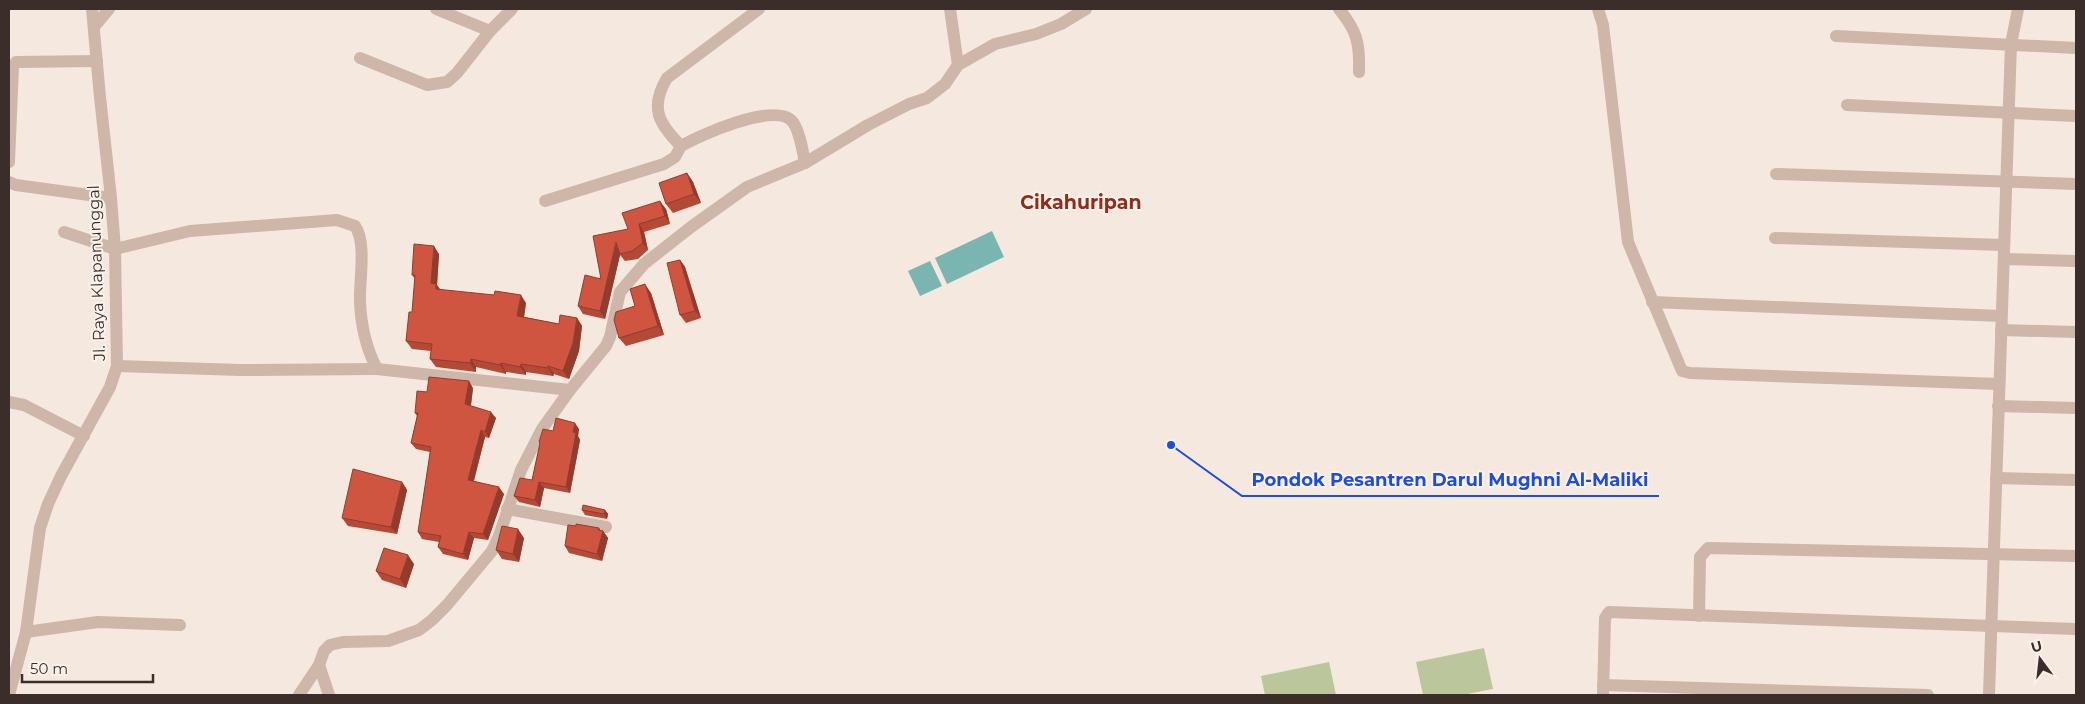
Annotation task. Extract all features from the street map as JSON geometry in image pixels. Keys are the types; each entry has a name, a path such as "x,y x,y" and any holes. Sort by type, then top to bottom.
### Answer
{"street":[{"name":"Jl. Raya Klapanunggal","path":"9,695 26,632 40,528 58,483 110,387 116,366 115,249 92,9"},
{"path":"94,26 109,9"},
{"path":"436,9 490,31"},
{"path":"360,58 427,85 447,82 457,73 490,31 512,9"},
{"path":"681,146 664,129 659,118 658,100 660,90 667,78 759,9"},
{"path":"950,9 958,65"},
{"path":"299,695 319,666 324,651 330,645 343,642 388,642 419,630 432,620 492,551 521,470 542,429 570,390 606,346 610,337 620,292 644,264 747,187 805,163 868,125 938,90 958,65 995,44 1036,34 1061,24 1086,9"},
{"path":"1339,9 1355,32 1360,50 1359,72"},
{"path":"1598,9 1602,25 1628,242 1679,366 1685,373 1999,384"},
{"path":"1989,695 2008,113 2011,44 2018,9"},
{"path":"1836,36 2076,48"},
{"path":"9,162 13,66 16,62 97,60"},
{"path":"1847,105 2076,116"},
{"path":"545,201 664,164 675,157 681,146 696,137 739,123 774,115 791,120 798,133 805,163"},
{"path":"1776,174 2076,184"},
{"path":"9,182 16,185 111,198"},
{"path":"64,232 115,249 190,231 337,220 355,226 361,237 360,302 363,330 369,354 377,369"},
{"path":"1775,238 2004,245"},
{"path":"2004,259 2076,261"},
{"path":"1652,302 2002,316"},
{"path":"2001,330 2076,332"},
{"path":"116,366 240,370 377,369 570,390"},
{"path":"9,402 24,405 84,436"},
{"path":"1998,406 2076,408"},
{"path":"1996,478 2076,480"},
{"path":"507,509 606,527"},
{"path":"1698,616 1700,557 1708,548 2076,556"},
{"path":"1928,695 1603,690 1605,618 1608,613 2076,628"},
{"path":"26,632 98,622 180,625"},
{"path":"319,666 328,695"}],"green space":[{"path":"1484,648 1493,689 1462,695 1423,695 1416,662"},
{"path":"1329,662 1336,695 1265,695 1261,676"}],"water":[{"path":"992,231 1004,257 947,284 935,258"},
{"path":"930,261 942,286 920,296 908,271"}],"building":[{"path":"687,173 694,194 666,204 659,183"},
{"path":"660,201 665,216 639,224 643,243 632,251 620,254 616,242 600,311 578,306 585,275 601,279 593,236 628,229 622,213"},
{"path":"414,244 434,246 431,283 436,284 436,289 494,295 495,291 521,295 517,316 559,324 560,315 577,318 573,343 563,371 548,366 548,368 521,364 520,367 471,359 470,363 430,359 432,344 406,341 409,312 412,312 415,275 412,275"},
{"path":"680,260 695,311 680,315 667,263"},
{"path":"645,284 658,326 619,338 614,320 616,312 635,306 630,289"},
{"path":"429,377 469,381 465,404 491,412 485,432 481,430 468,480 499,487 483,534 469,532 463,554 438,547 441,536 418,532 431,447 411,443 418,413 415,413 417,391 427,392"},
{"path":"556,418 575,423 573,432 576,433 566,487 539,482 535,500 514,496 520,478 532,480 543,429 553,431"},
{"path":"353,469 402,482 391,527 342,518"},
{"path":"583,505 605,510 604,514 582,510"},
{"path":"576,524 599,528 598,530 603,531 597,554 565,546 568,525 576,526"},
{"path":"502,526 518,529 513,554 496,550"},
{"path":"384,548 408,555 400,579 376,571"}],"place":[{"name":"Pondok Pesantren Darul Mughni Al-Maliki","path":"1171,445"}],"district":[{"name":"Cikahuripan","path":"1081,202"}]}
